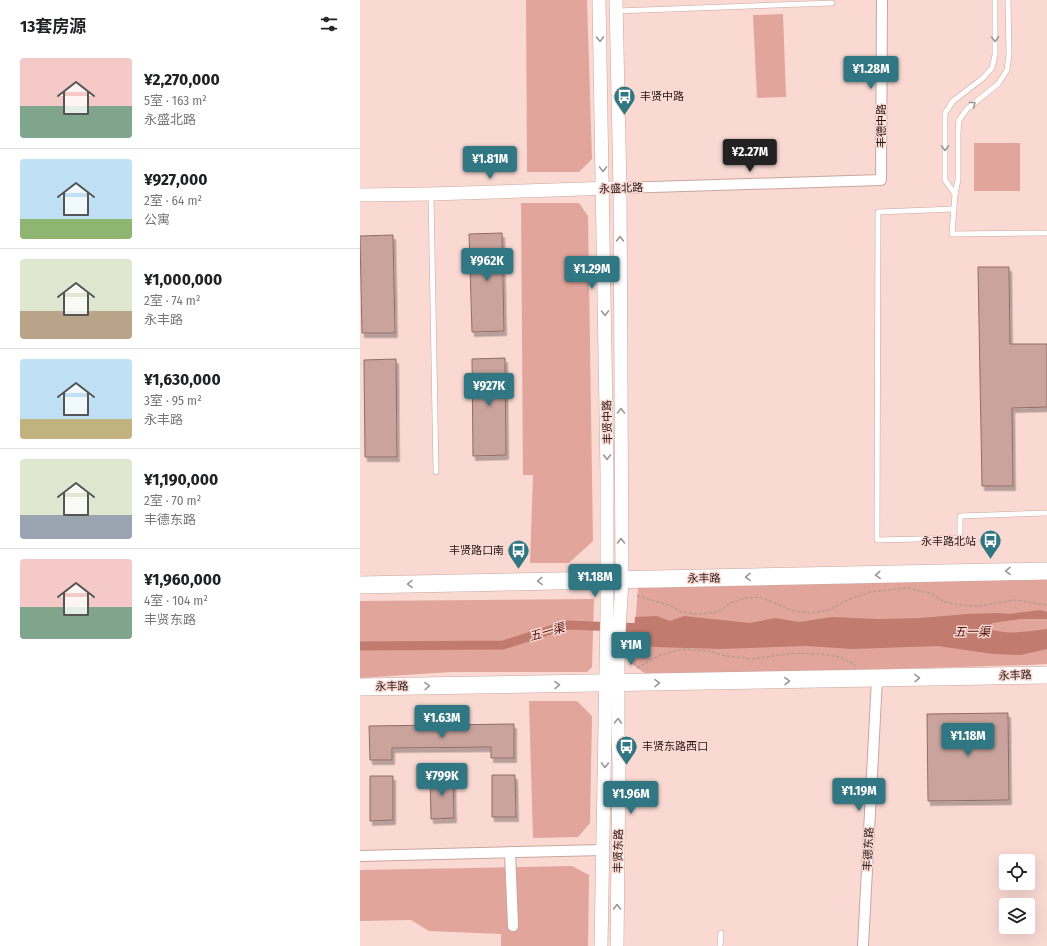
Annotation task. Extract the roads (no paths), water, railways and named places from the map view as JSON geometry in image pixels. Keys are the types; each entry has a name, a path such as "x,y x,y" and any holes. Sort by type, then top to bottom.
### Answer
{"main road":[{"name":"永丰路","path":"360,585 1047,571"},
{"name":"永丰路","path":"360,687 612,684 1047,675"}],"street":[{"name":"丰贤中路","path":"599,0 607,472 614,580"},
{"name":"丰德中路","path":"881,180 882,0"},
{"name":"丰贤中路","path":"614,580 620,188 616,5"},
{"name":"永盛北路","path":"360,195 881,180"},
{"path":"612,684 614,580"},
{"name":"丰德东路","path":"864,946 877,679"},
{"name":"丰贤东路","path":"601,946 603,850 612,684"},
{"name":"丰贤东路","path":"612,684 618,733 619,766 617,946"},
{"path":"360,856 603,850"},
{"path":"510,852 513,926"}],"lane":[{"path":"955,194 945,180 945,113 953,101 983,78 992,68 995,54 994,0"},
{"path":"1008,0 1009,55 1007,70 998,84 967,109 959,120 958,180 955,194 952,234 1047,233"},
{"path":"616,5 832,3"},
{"path":"431,194 436,472"},
{"path":"954,209 878,212 877,540 960,538 960,516 1047,513"},
{"path":"720,946 721,933"}],"water":[{"name":"五一渠","path":"1040,610 1047,612 1047,619 1021,619 992,623 990,627 992,630 1006,632 1047,629 1047,649 1021,655 993,654 938,646 852,649 807,646 721,649 655,647 633,643 635,617 657,616 670,621 684,616 750,623 775,618 799,622 832,617 879,619 921,618 967,614 1009,614"}],"waterway":[{"name":"五一渠","path":"360,646 503,645 566,625 645,628"}],"place":[{"name":"丰贤中路","path":"624,116"},
{"name":"永丰路北站","path":"991,560"},
{"name":"丰贤路口南","path":"519,570"},
{"name":"丰贤东路西口","path":"626,766"}]}
